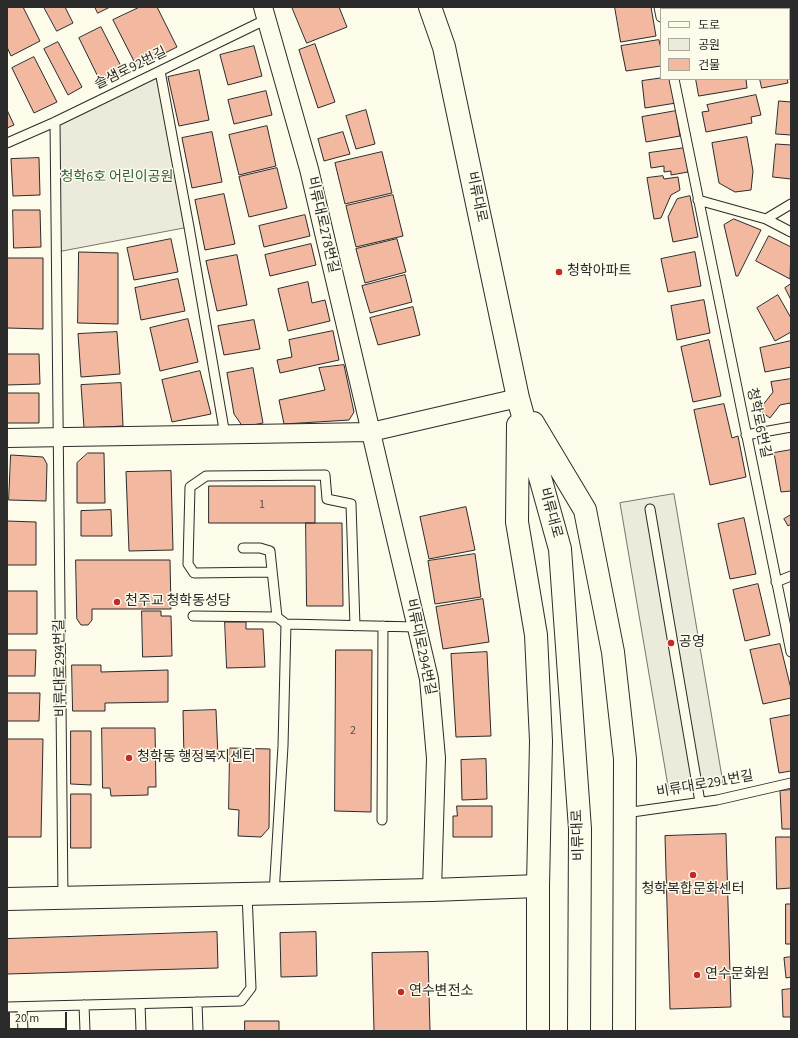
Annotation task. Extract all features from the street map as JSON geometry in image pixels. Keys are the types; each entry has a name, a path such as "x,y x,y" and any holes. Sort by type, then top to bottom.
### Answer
{"main road":[{"name":"비류대로","path":"430,7 444,47 518,398 560,549 580,829 579,1031"},
{"path":"518,398 585,510 613,652 625,759 624,1031"},
{"path":"518,398 517,522 536,635 541,741 538,886 538,1031"},
{"path":"7,899 274,894 538,886"}],"street":[{"name":"비류대로278번길","path":"265,13 309,169 371,432"},
{"path":"7,438 371,432 518,398"},
{"name":"비류대로294번길","path":"371,432 429,679 436,758 432,890"}],"lane":[{"name":"솔샘로92번길","path":"7,143 55,122 160,71 265,13"},
{"path":"160,71 225,435"},
{"name":"청학로6번길","path":"674,80 791,652"},
{"path":"55,122 59,437"},
{"path":"698,200 766,219 791,232"},
{"path":"766,219 791,204"},
{"path":"746,435 791,427"},
{"name":"비류대로294번길","path":"59,437 63,898"},
{"path":"272,572 194,573 188,564 190,487 206,476 325,475 327,499 351,504 355,626"},
{"path":"650,509 700,802"},
{"path":"243,548 260,548 270,551 277,617"},
{"path":"776,582 791,576"},
{"path":"193,616 277,617 286,624 417,627"},
{"path":"274,894 283,746 286,624"},
{"path":"382,820 383,626"},
{"name":"비류대로291번길","path":"625,813 700,802 791,783"},
{"path":"7,1007 241,1001 251,988 247,894"},
{"path":"196,1002 198,1031"},
{"path":"140,1004 141,1031"},
{"path":"84,1005 85,1031"},
{"path":"22,1006 23,1031"}],"green space":[{"name":"청학6호 어린이공원","path":"160,71 189,227 57,252 55,122"}],"shaded area":[{"name":"공영","path":"674,494 723,783 669,792 620,503"}],"building":[{"path":"7,7 23,7 40,41 11,56 7,47"},
{"path":"44,7 65,7 73,23 57,31"},
{"path":"95,7 110,7 98,13"},
{"path":"140,7 157,7 177,47 137,67 113,20"},
{"path":"292,7 339,7 347,27 307,43"},
{"path":"615,7 651,7 656,36 621,42"},
{"path":"685,7 756,7 756,8"},
{"path":"101,27 124,72 101,83 79,38"},
{"path":"659,40 660,66 626,71 621,46"},
{"path":"58,42 82,87 68,95 44,49"},
{"path":"315,44 335,102 318,108 299,50"},
{"path":"254,46 262,76 228,85 220,55"},
{"path":"34,57 57,102 34,113 12,68"},
{"path":"199,70 209,120 179,126 168,77"},
{"path":"660,78 660,80 672,80 676,103 645,108 642,81"},
{"path":"696,80 746,80 747,88 699,96"},
{"path":"760,80 787,80 788,83 762,88"},
{"path":"266,91 272,115 234,124 228,100"},
{"path":"756,95 761,115 751,117 752,123 706,132 702,112 709,111 707,105"},
{"path":"779,101 791,102 791,135 776,134"},
{"path":"7,110 14,125 7,128"},
{"path":"366,110 375,144 356,149 346,116"},
{"path":"676,111 680,136 646,142 642,117"},
{"path":"267,126 276,166 239,175 229,135"},
{"path":"212,132 222,182 192,188 182,138"},
{"path":"343,132 350,154 324,161 318,139"},
{"path":"747,137 753,171 751,190 735,192 719,183 712,143"},
{"path":"776,144 791,145 791,179 773,177"},
{"path":"685,148 688,172 671,175 671,171 664,172 664,166 651,168 649,153"},
{"path":"382,152 392,193 345,204 335,163"},
{"path":"39,158 40,195 13,196 11,159"},
{"path":"277,168 287,208 249,217 239,177"},
{"path":"663,176 664,179 678,177 680,190 671,195 661,218 654,219 647,178"},
{"path":"224,194 235,244 205,250 195,200"},
{"path":"393,195 403,236 356,247 346,206"},
{"path":"690,196 698,237 673,242 668,217 677,199"},
{"path":"13,210 40,210 41,247 14,248"},
{"path":"305,215 310,236 264,247 259,226"},
{"path":"734,219 761,230 738,276 736,276 724,225"},
{"path":"769,236 791,247 790,279 756,261"},
{"path":"171,239 178,272 134,280 127,248"},
{"path":"397,239 406,272 365,283 356,249"},
{"path":"311,244 316,265 270,276 265,255"},
{"path":"79,252 118,253 118,324 78,323"},
{"path":"695,252 701,286 668,292 661,259"},
{"path":"237,255 247,305 217,311 206,261"},
{"path":"7,258 43,258 43,329 7,328"},
{"path":"405,275 412,302 370,313 362,286"},
{"path":"178,279 185,311 141,320 135,288"},
{"path":"308,282 312,303 325,300 330,321 288,331 278,289"},
{"path":"791,284 791,300 785,288"},
{"path":"778,295 791,318 791,332 775,341 757,308"},
{"path":"704,300 710,333 677,340 671,306"},
{"path":"413,307 420,335 378,345 370,318"},
{"path":"188,319 198,362 160,371 150,328"},
{"path":"254,320 260,349 224,355 218,326"},
{"path":"333,331 339,360 280,373 277,360 292,357 289,340"},
{"path":"117,332 120,374 81,377 78,334"},
{"path":"709,340 721,396 693,402 681,347"},
{"path":"791,341 791,367 765,372 760,348"},
{"path":"7,354 39,354 40,384 7,385"},
{"path":"344,365 354,412 349,420 284,424 279,400 325,390 319,368"},
{"path":"253,368 263,423 243,427 234,414 227,373"},
{"path":"200,371 211,414 172,422 162,380"},
{"path":"791,379 791,407 790,403 780,405 770,418 759,410 773,392 771,382"},
{"path":"121,383 123,426 84,428 81,385"},
{"path":"7,393 39,393 39,423 7,423"},
{"path":"724,404 732,438 738,436 746,477 710,485 694,410"},
{"path":"791,450 791,491 781,492 774,453"},
{"path":"88,453 104,453 105,503 77,503 77,463"},
{"path":"11,455 43,457 47,464 46,501 9,500"},
{"path":"171,471 173,550 129,551 126,472"},
{"path":"209,486 315,486 315,523 209,523"},
{"path":"466,507 475,550 429,559 420,517"},
{"path":"111,510 112,536 81,536 81,511"},
{"path":"791,515 791,524 788,526 784,519"},
{"path":"744,518 756,574 730,579 718,524"},
{"path":"7,521 36,522 36,565 7,565"},
{"path":"306,523 342,523 343,606 307,606"},
{"path":"475,554 481,597 435,604 428,561"},
{"path":"76,560 170,560 171,609 92,609 92,620 88,625 81,625 77,619"},
{"path":"758,584 770,635 745,641 733,590"},
{"path":"7,591 37,591 37,634 7,634"},
{"path":"483,599 489,642 443,649 436,607"},
{"path":"142,611 161,611 161,616 171,616 172,656 143,657"},
{"path":"225,622 246,622 246,629 263,629 265,667 227,668"},
{"path":"780,644 791,689 791,698 763,704 750,650"},
{"path":"7,650 36,650 35,676 7,676"},
{"path":"336,650 372,650 371,812 335,811"},
{"path":"487,652 491,736 456,737 451,654"},
{"path":"72,665 101,665 101,672 168,670 168,702 105,703 105,711 73,711"},
{"path":"7,693 40,693 39,721 7,721"},
{"path":"216,710 218,757 184,758 183,711"},
{"path":"791,715 791,771 779,773 770,719"},
{"name":"청학동 행정복지센터","path":"102,728 155,728 156,787 148,787 148,795 111,796 110,788 103,788"},
{"path":"71,731 91,731 91,785 71,784"},
{"path":"7,739 43,739 41,837 7,837"},
{"path":"230,748 270,749 269,828 261,837 238,836 239,810 229,809"},
{"path":"486,759 487,799 462,800 461,760"},
{"path":"791,790 791,829 782,829 780,791"},
{"path":"71,794 91,794 91,848 71,848"},
{"path":"457,806 492,806 492,837 453,837 453,816 457,816"},
{"path":"726,834 731,1007 670,1009 665,836"},
{"path":"776,837 791,837 791,888 777,889"},
{"path":"786,904 791,904 791,944 786,944"},
{"path":"217,932 218,968 7,974 7,939"},
{"path":"316,932 317,976 281,977 280,933"},
{"name":"연수변전소","path":"428,952 430,1031 374,1031 372,953"},
{"path":"791,957 791,977 786,978 784,958"},
{"path":"791,989 791,1017 783,1017 782,990"},
{"path":"245,1021 279,1021 279,1031 245,1031"}],"place":[{"name":"청학아파트","path":"559,272"},
{"name":"천주교 청학동성당","path":"117,602"},
{"name":"공영","path":"671,643"},
{"name":"청학동 행정복지센터","path":"129,758"},
{"name":"청학복합문화센터","path":"693,875"},
{"name":"연수문화원","path":"697,975"},
{"name":"연수변전소","path":"401,992"}]}
